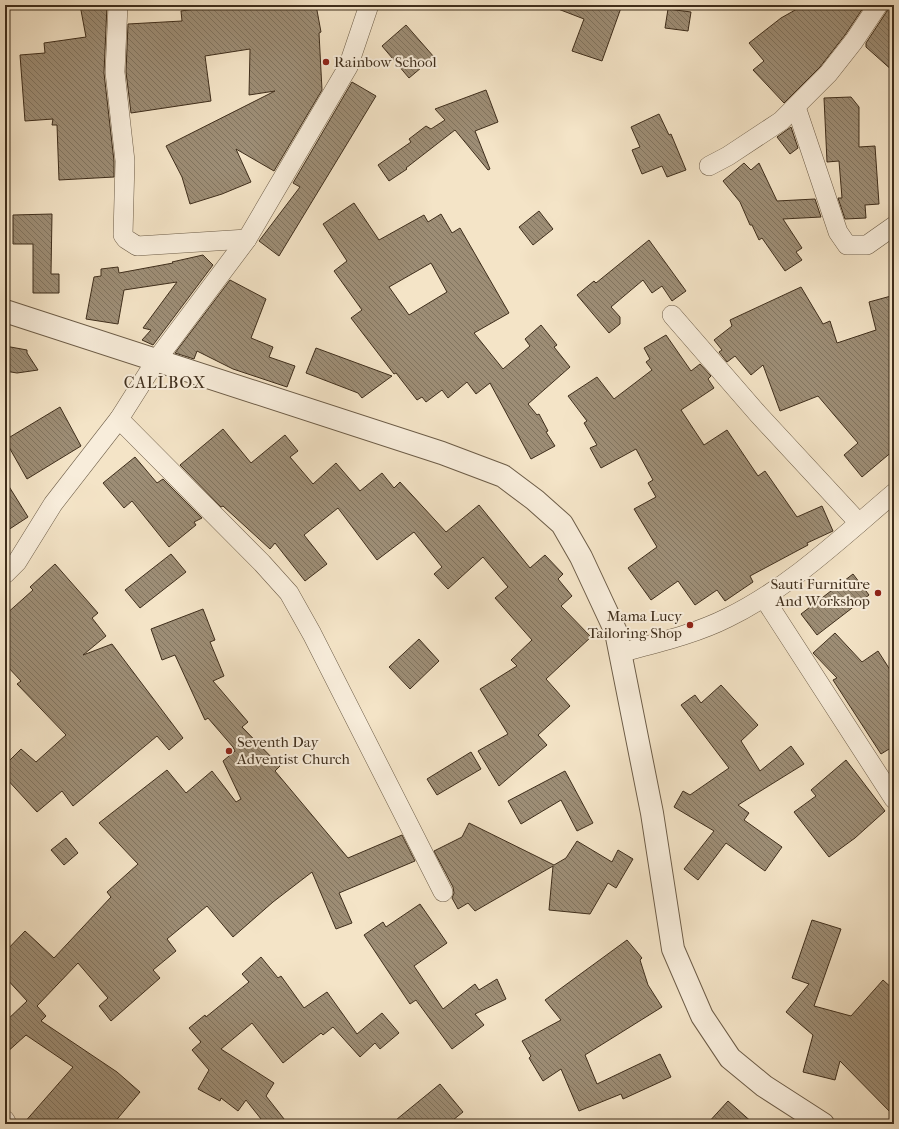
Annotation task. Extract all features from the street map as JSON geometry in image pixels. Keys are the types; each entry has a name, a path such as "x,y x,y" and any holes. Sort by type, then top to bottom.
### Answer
{"street":[{"path":"118,5 115,72 125,161 123,235 126,240 137,246 247,239"},
{"path":"5,574 17,562 53,504 119,419 157,359 247,239 348,68 370,5"},
{"path":"709,166 728,156 781,121 796,107 828,74 854,41 878,5"},
{"path":"796,107 838,232 847,245 867,245 894,226"},
{"path":"5,311 157,359 442,453 503,476 535,500 562,524 581,557 616,632 652,813 673,949 702,1016 730,1058 764,1086 822,1124"},
{"path":"672,315 758,414 859,522"},
{"path":"119,419 262,562 289,593 312,634 443,892"},
{"path":"620,653 697,630 726,618 764,598 797,574 894,493"},
{"path":"764,598 894,799"},
{"path":"5,1120 7,1124"}],"building":[{"path":"80,5 107,5 104,73 114,161 114,177 59,180 57,125 52,125 53,119 25,121 20,55 45,53 44,43 86,37"},
{"path":"223,5 316,5 321,32 319,33 322,90 274,171 236,149 251,182 222,194 190,204 182,177 166,146 275,91 249,95 250,49 205,56 211,101 131,113 126,72 128,24 182,21 181,11"},
{"path":"553,5 622,5 602,61 572,51 584,19 553,7"},
{"path":"804,5 865,5 845,35 820,67 784,103 753,70 764,61 749,43 781,18"},
{"path":"889,5 894,5 894,72 866,47 866,43 887,11"},
{"path":"668,9 691,12 688,31 665,28"},
{"path":"406,25 434,57 409,78 382,46"},
{"path":"352,82 376,96 279,256 259,241 300,187 293,183"},
{"path":"486,90 498,122 475,131 490,169 488,170 455,130 406,168 407,169 389,181 378,165 411,142 409,139 426,126 431,129 445,120 435,109"},
{"path":"851,97 859,107 859,147 875,146 879,204 865,205 866,218 845,219 838,198 842,198 839,161 827,162 824,98"},
{"path":"659,114 669,135 671,134 686,170 667,177 662,166 642,174 632,150 640,147 631,127"},
{"path":"791,127 798,148 790,154 777,137"},
{"path":"744,163 751,170 759,163 777,201 815,199 821,217 783,219 802,248 796,252 802,260 785,271 762,238 759,240 752,225 750,225 740,202 723,181"},
{"path":"354,203 379,240 424,215 428,222 441,214 452,233 460,228 509,313 474,333 503,369 530,346 525,339 541,325 557,345 554,347 570,367 528,404 537,415 539,414 548,431 546,432 555,446 531,459 490,383 476,394 467,382 448,398 442,390 426,402 422,397 417,400 396,373 394,374 351,318 362,310 334,271 347,261 323,224","holes":["431,263 447,292 409,315 389,287"]},
{"path":"539,211 553,229 533,245 519,227"},
{"path":"52,214 51,274 59,274 59,293 33,293 33,244 13,244 13,215"},
{"path":"649,240 686,291 672,301 662,286 652,293 643,280 611,307 620,317 620,324 609,333 577,295 594,281 596,283"},
{"path":"203,255 213,265 153,345 142,340 151,330 143,328 177,282 124,290 118,324 86,319 94,277 101,276 101,269 118,267 119,273 173,263 172,262"},
{"path":"230,280 266,299 251,338 273,347 269,357 295,366 287,387 233,369 197,351 194,359 175,353"},
{"path":"801,287 823,324 830,321 837,343 876,330 869,302 891,296 894,307 894,450 862,477 844,455 858,443 818,396 780,411 763,365 751,375 735,356 727,362 719,352 722,350 714,340 732,326 730,320"},
{"path":"666,335 691,371 700,364 711,376 708,379 714,388 681,410 704,445 727,430 758,476 765,471 797,517 822,506 833,531 807,543 808,545 750,576 753,582 725,601 717,590 695,605 678,581 651,600 628,568 657,547 634,509 656,497 648,483 653,480 636,449 601,468 590,448 597,445 584,423 587,421 568,396 597,377 614,399 652,370 646,362 650,359 644,348"},
{"path":"5,346 27,350 27,353 38,370 17,373 5,371"},
{"path":"316,348 392,376 362,398 358,393 306,373"},
{"path":"60,407 81,446 27,479 5,440"},
{"path":"223,429 251,463 285,435 298,451 290,457 313,484 336,463 360,491 382,473 394,488 400,482 446,532 479,505 530,568 545,555 563,574 558,579 572,596 561,606 591,637 546,679 570,706 538,735 547,745 499,786 478,751 508,734 480,689 517,666 511,660 532,640 495,598 508,587 483,557 448,589 434,574 442,567 414,532 377,560 338,508 304,535 327,564 305,581 275,543 270,549 223,506 221,507 180,465"},
{"path":"135,457 157,483 163,479 202,518 194,522 196,525 169,547 132,501 124,508 103,483"},
{"path":"5,480 28,517 5,532"},
{"path":"171,554 186,572 140,608 125,590"},
{"path":"55,564 98,613 92,618 106,636 83,655 112,644 183,738 169,750 157,736 73,806 62,791 37,812 5,777 5,765 21,749 36,762 66,735 17,684 21,681 5,664 5,615 33,590 30,587"},
{"path":"853,574 869,595 817,635 801,614"},
{"path":"203,609 215,640 210,642 224,676 213,681 248,722 242,727 280,766 275,771 348,858 402,835 415,861 339,893 352,923 336,929 312,872 273,902 233,937 207,906 167,939 176,951 153,970 160,978 111,1021 99,1006 108,998 78,963 37,1006 46,1016 41,1021 117,1072 140,1092 113,1124 23,1124 73,1067 26,1035 5,1054 5,1022 27,1001 5,977 5,952 25,931 54,958 111,897 107,892 138,864 99,823 167,770 186,793 212,771 236,802 241,799 223,761 235,751 233,747 208,718 205,720 175,655 162,660 151,629"},
{"path":"835,633 862,662 878,651 894,676 894,746 881,754 833,680 837,678 813,653"},
{"path":"419,639 439,661 410,689 389,667"},
{"path":"721,685 758,725 741,741 760,771 791,746 804,764 738,805 749,813 744,820 782,847 765,871 726,843 698,880 684,869 714,831 674,807 683,791 690,795 729,768 681,705 695,695 701,703"},
{"path":"471,752 481,769 437,795 427,779"},
{"path":"846,760 885,811 855,838 829,857 794,812 816,796 811,790"},
{"path":"565,771 593,823 577,831 561,800 521,824 508,801"},
{"path":"469,823 554,865 566,858 577,841 612,862 618,850 633,859 616,888 608,883 590,914 549,910 553,866 475,911 468,903 458,909 452,898 454,893 453,887 434,851 462,837"},
{"path":"66,838 78,853 64,865 51,850"},
{"path":"420,904 447,943 414,966 443,1009 475,984 479,990 497,979 506,999 475,1014 484,1025 452,1049 416,1000 410,1004 364,935 383,922 386,927"},
{"path":"812,920 841,929 814,1006 851,1016 883,980 894,990 894,1116 840,1061 835,1080 803,1072 813,1035 786,1012 809,984 792,978"},
{"path":"627,940 642,958 640,960 648,985 662,1007 585,1055 597,1084 660,1054 671,1077 623,1099 621,1094 579,1111 561,1069 543,1081 529,1058 531,1056 522,1041 561,1020 545,1000"},
{"path":"261,957 278,978 281,976 304,1008 327,992 357,1034 382,1013 399,1033 380,1049 375,1043 360,1057 333,1027 323,1035 321,1033 283,1063 252,1023 221,1049 274,1083 266,1096 288,1124 265,1124 246,1100 238,1111 221,1098 220,1101 198,1089 209,1070 192,1050 201,1042 189,1028 205,1015 206,1017 249,982 242,974"},
{"path":"440,1084 463,1112 448,1124 391,1124"},
{"path":"728,1101 754,1124 707,1124"}],"place":[{"name":"Rainbow School","path":"326,62"},
{"name":"Sauti Furniture And Workshop","path":"878,593"},
{"name":"Mama Lucy Tailoring Shop","path":"690,625"},
{"name":"Seventh Day Adventist Church","path":"229,751"}],"district":[{"name":"CALLBOX","path":"165,382"}]}
